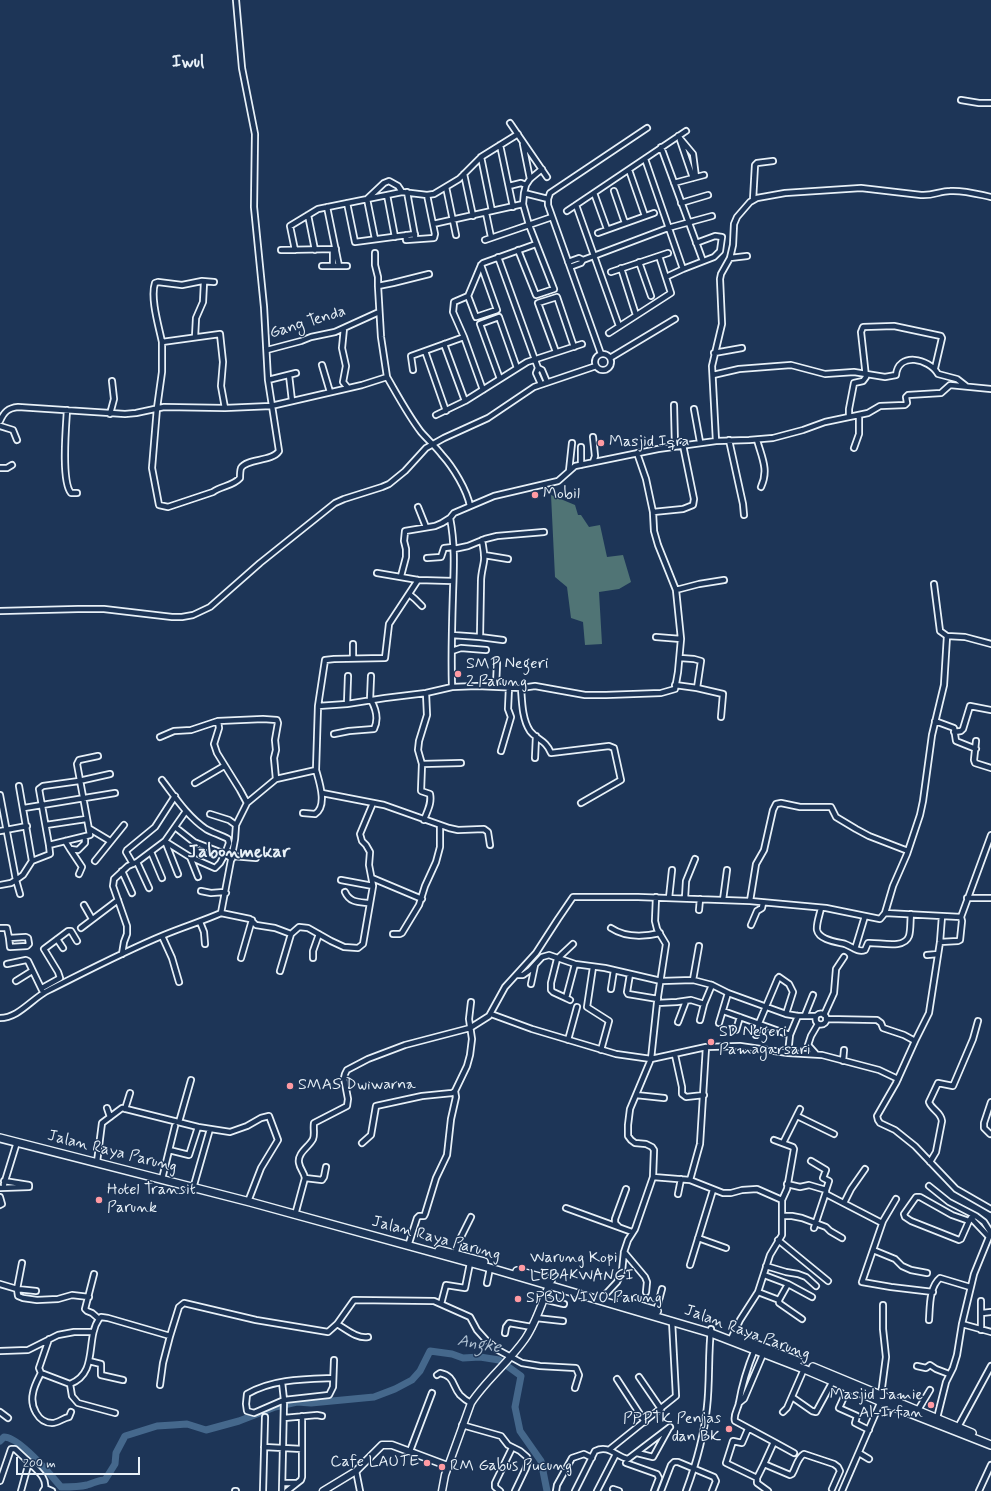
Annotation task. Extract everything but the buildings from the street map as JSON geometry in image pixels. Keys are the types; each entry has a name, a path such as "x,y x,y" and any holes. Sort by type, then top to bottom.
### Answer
{"highway":[{"name":"Jalan Raya Parung","path":"0,1137 163,1178 549,1285 656,1311 732,1338 804,1369 834,1379"},
{"name":"Jalan Raya Parung","path":"0,1137 97,1161"},
{"name":"Jalan Raya Parung","path":"163,1178 249,1199 296,1214 455,1254 604,1296 672,1321 711,1331"},
{"name":"Jalan Raya Parung","path":"764,1351 918,1410 991,1440"},
{"name":"Jalan Raya Parung","path":"882,1397 991,1445"}],"main road":[{"path":"442,1491 448,1466 470,1403 510,1358 525,1338 532,1327 549,1285"},
{"path":"323,1491 356,1471 382,1445 392,1444 448,1466"}],"street":[{"path":"214,282 182,285 158,282 155,283 155,303 162,342 162,372 157,408 152,468 159,505 166,507 213,492 218,488 232,483 240,478 241,468 244,465 272,457 279,451 268,380 264,307 254,207 255,134 242,71 236,0"},
{"path":"961,100 991,103"},
{"path":"510,123 547,177"},
{"path":"601,354 552,217 548,205 548,198 550,193 647,128"},
{"path":"567,211 686,131"},
{"path":"294,250 290,226 318,209 404,192 427,195 434,194 459,179 481,157 518,134"},
{"path":"678,136 695,177"},
{"path":"523,142 530,179"},
{"path":"500,145 513,207"},
{"path":"661,147 703,262"},
{"path":"481,157 492,211"},
{"path":"645,159 683,269"},
{"path":"753,200 755,165 757,163 773,161"},
{"path":"518,250 536,295 554,289 529,225 523,204 526,185 530,179 542,169"},
{"path":"629,170 644,216"},
{"path":"464,174 473,216"},
{"path":"674,184 704,175"},
{"path":"367,199 384,183 389,181 398,186 404,192 415,237"},
{"path":"509,186 521,183 526,185"},
{"path":"446,187 456,235"},
{"path":"716,441 712,366 722,324 720,279 721,274 730,258 736,219 753,200 764,196 785,193 861,188 929,196 954,190 991,197"},
{"path":"614,191 625,223"},
{"path":"524,193 548,198"},
{"path":"594,193 607,229"},
{"path":"387,195 395,237"},
{"path":"347,203 355,242 406,235 406,240 415,237 434,238 435,234 427,195"},
{"path":"682,203 708,195"},
{"path":"367,199 375,239"},
{"path":"433,224 523,204"},
{"path":"576,205 619,326"},
{"path":"327,207 334,249 339,266"},
{"path":"486,213 491,238"},
{"path":"598,233 654,213"},
{"path":"308,215 315,250"},
{"path":"570,267 580,263 583,260 668,228 712,216"},
{"path":"485,240 552,217"},
{"path":"666,277 714,257 720,251 722,237 715,236 696,242"},
{"path":"481,265 497,310 476,317 468,296 481,265 498,257 536,244"},
{"path":"281,250 334,249"},
{"path":"333,266 334,249"},
{"path":"375,252 375,265 378,277 379,312 387,377 407,413 432,444 444,456 459,479 469,498 470,506"},
{"path":"611,272 668,253"},
{"path":"609,333 671,293 659,256"},
{"path":"730,258 747,256"},
{"path":"498,257 534,359 538,368 542,370 547,382"},
{"path":"568,262 579,258 583,260"},
{"path":"639,262 651,296"},
{"path":"322,266 347,266"},
{"path":"620,268 636,315"},
{"path":"378,286 429,274"},
{"path":"196,338 196,318 203,302 204,282"},
{"path":"468,296 454,302 453,312 464,337 483,390"},
{"path":"556,352 538,303 556,297 574,347"},
{"name":"Gang Tenda","path":"267,350 301,341 311,336 322,335 344,328 379,312"},
{"path":"500,379 480,324 499,317 517,368"},
{"path":"610,358 675,319"},
{"path":"849,417 849,409 854,392 854,383 865,380 866,375 861,328 894,326 941,336 942,338 935,368"},
{"path":"344,328 342,348 346,366 343,382 348,388"},
{"path":"162,342 196,338 219,333 221,334 223,362 221,386 225,408"},
{"path":"413,370 411,356 464,337"},
{"path":"444,344 465,401"},
{"path":"436,416 465,401 534,359 582,344"},
{"path":"714,353 742,348"},
{"path":"425,351 446,411"},
{"path":"596,366 598,369 606,370 611,365 610,358 605,354 601,354"},
{"path":"596,366 596,358 601,354"},
{"path":"713,375 739,369 791,365 826,374 854,372 885,377 896,375 900,364 912,359 924,361 935,368 938,374 957,379 967,387"},
{"path":"322,365 330,392"},
{"path":"0,611 104,609 182,617 202,612 219,600 234,584 335,504 344,499 382,488 389,484 405,472 416,457 432,444 488,418 522,394 541,384 596,366"},
{"path":"538,368 536,373 541,384"},
{"path":"268,380 296,373"},
{"path":"289,375 292,401"},
{"path":"0,421 6,410 12,408 66,410 110,414 136,413 164,407 225,408 271,406 366,384 387,377"},
{"path":"110,414 114,395 112,381"},
{"path":"401,576 406,557 404,541 405,531 426,528 442,523 450,518 454,512 494,496 558,481 572,468 581,465 700,442 773,438 825,422 868,413 880,406 905,405 908,394 941,393 950,385 991,389"},
{"path":"674,405 675,446"},
{"path":"694,409 700,442"},
{"path":"66,410 65,456 67,485 71,493 78,493"},
{"path":"854,448 859,434 860,415"},
{"path":"0,426 13,430 17,440"},
{"path":"593,437 595,456 593,462"},
{"path":"729,440 744,515"},
{"path":"757,440 765,472 765,479 761,487"},
{"path":"569,471 572,443"},
{"path":"653,512 683,509 693,505 694,499 683,445"},
{"path":"581,447 581,465"},
{"path":"318,706 347,704 426,693 452,687 496,686 521,688 535,686 586,695 661,693 675,689 680,658 681,639 676,590 654,531 653,512 646,479 637,453"},
{"path":"0,468 7,468 12,465"},
{"path":"418,507 426,528"},
{"path":"450,518 454,548 452,687"},
{"path":"427,558 442,557 444,548 468,546 497,536 544,532"},
{"path":"480,637 481,581 484,555 482,540"},
{"path":"484,555 508,559"},
{"path":"377,573 418,580 453,581"},
{"path":"303,813 315,814 318,812 322,793 316,770 318,706 324,661 353,658 385,658 389,624 418,580"},
{"path":"676,590 724,580"},
{"path":"934,584 940,631 947,636 966,637 991,644"},
{"path":"409,594 422,606"},
{"path":"452,635 502,640"},
{"path":"296,1214 305,1178 299,1164 301,1154 312,1140 314,1134 314,1124 347,1106 348,1103 344,1078 347,1070 368,1059 405,1045 470,1028 484,1020 491,1014 505,987 536,953 572,898 656,897 750,901 821,908 880,918 885,913 893,886 908,851 920,815 935,721 944,685 947,636"},
{"path":"656,638 681,639"},
{"path":"353,644 353,658"},
{"path":"452,651 461,648 486,650"},
{"path":"680,658 694,658 701,660 697,688"},
{"path":"496,686 497,663"},
{"path":"347,704 348,676"},
{"path":"334,734 374,729 376,714 370,700 371,676"},
{"path":"675,685 723,694 721,717"},
{"path":"501,751 511,717 508,709 509,688"},
{"path":"521,688 524,718 529,730 548,746 551,753 609,746 614,748 621,780 581,803"},
{"path":"424,820 430,804 431,796 421,791 422,764 418,750 419,741 427,715 426,693"},
{"path":"954,732 963,729 970,706 991,710"},
{"path":"160,737 174,731 190,730 218,721 263,719 277,720 278,723 275,740 276,750 274,758 276,779"},
{"path":"218,721 219,728 214,744 217,753 247,803"},
{"path":"935,721 953,728 957,743 976,749"},
{"path":"535,758 536,736"},
{"path":"976,741 975,763 991,768"},
{"path":"49,845 90,835 79,781 77,761 98,756"},
{"path":"422,764 461,763"},
{"path":"195,783 224,766"},
{"path":"221,913 226,893 236,825 247,803 276,779 316,770"},
{"path":"0,886 11,883 23,875 32,861 50,854 39,791 40,788 110,774"},
{"path":"162,780 186,811 200,825 228,839 229,843 220,863 215,868 190,857 165,842"},
{"path":"19,786 32,861"},
{"path":"24,808 115,793"},
{"path":"322,793 374,803 405,812 440,826 458,830 484,829 488,832 490,845"},
{"path":"0,795 1,812 7,830 20,894"},
{"path":"149,888 135,863 126,852 155,827 175,796"},
{"path":"750,901 756,864 764,850 773,810 776,804 781,802 800,807 831,807 836,817 856,829 869,836 908,851"},
{"path":"280,971 291,934 299,927 308,928 344,947 358,948 363,944 373,886 369,865 370,852 362,841 360,834 374,803"},
{"path":"122,954 128,931 113,883 116,876 165,842 186,811"},
{"path":"210,814 229,820 236,825"},
{"path":"46,825 86,819"},
{"path":"95,861 110,840 124,825"},
{"path":"0,832 27,826"},
{"path":"393,934 402,933 422,898 425,886 438,856 440,847 440,826"},
{"path":"175,827 194,842 232,857 256,858"},
{"path":"90,829 110,840"},
{"path":"940,942 960,940 961,917 991,835"},
{"path":"70,849 78,850 82,848 85,843 85,837"},
{"path":"65,841 82,867 79,874"},
{"path":"165,842 178,874"},
{"path":"151,852 162,878"},
{"path":"190,857 198,877"},
{"path":"685,898 686,881 695,859"},
{"path":"669,898 672,870"},
{"path":"723,900 727,870"},
{"path":"122,871 132,893"},
{"path":"372,878 422,898"},
{"path":"341,880 373,886"},
{"path":"201,891 209,893 226,893"},
{"path":"346,892 348,897 352,900 369,903"},
{"path":"604,1296 620,1277 624,1252 645,1202 653,1177 654,1150 646,1144 635,1143 628,1136 628,1125 630,1109 651,1059 657,1001 666,944 655,921 656,897"},
{"path":"968,898 991,898"},
{"path":"699,910 700,899"},
{"path":"81,928 118,900"},
{"path":"751,925 758,911 762,908 763,903"},
{"path":"84,905 92,919"},
{"path":"821,908 817,930 823,937 864,951 870,942 901,944 908,937 911,914"},
{"path":"42,991 162,936 221,913 252,920 256,925 275,928 291,934"},
{"path":"885,913 961,917"},
{"path":"855,949 865,916"},
{"path":"942,916 940,942 929,1013 889,1097 877,1116 878,1120 905,1138 956,1189 991,1209"},
{"path":"241,958 252,920"},
{"path":"200,922 204,932 205,944"},
{"path":"0,928 7,928 8,938"},
{"path":"611,928 617,932 639,936 660,933"},
{"path":"0,1018 13,1016 42,991 60,978 44,949 70,931 77,941"},
{"path":"313,958 313,951 319,934"},
{"path":"162,936 172,958 179,982"},
{"path":"57,939 63,948"},
{"path":"573,944 557,959 550,990 568,999 575,964"},
{"path":"693,980 699,946"},
{"path":"927,955 938,954"},
{"path":"516,974 523,975 542,957 553,956 557,959 575,964 614,970 661,981 693,980 786,1014 798,1016 816,1016 821,1014 825,1017 877,1020 881,1023 883,1028 904,1035 915,1041"},
{"path":"816,1054 808,1045 818,1024 823,1024 834,993 836,969 844,957"},
{"path":"7,964 26,960 28,961 42,991"},
{"path":"531,984 536,964"},
{"path":"593,967 587,1007 610,1021 601,1050"},
{"path":"611,989 614,970"},
{"path":"16,981 32,971"},
{"path":"630,974 628,994 657,1001 691,1000 704,1004"},
{"path":"756,1035 759,1023 778,978 782,978 789,984 793,992 786,1014"},
{"path":"700,1020 704,1004 712,986"},
{"path":"719,1024 728,993"},
{"path":"804,1015 813,995"},
{"path":"678,1022 686,1001"},
{"path":"409,1243 416,1218 419,1216 424,1216 436,1178 447,1155 451,1119 456,1097 455,1091 467,1066 472,1042 469,1020 471,1002"},
{"path":"568,1040 577,1007"},
{"path":"723,1012 759,1023 790,1035"},
{"path":"491,1014 519,1025 616,1054 651,1059 706,1047 740,1046 788,1053 816,1054 879,1070 898,1079"},
{"path":"788,1053 790,1035 798,1016"},
{"path":"816,1016 815,1020 818,1024"},
{"path":"736,1030 740,1017"},
{"path":"930,1162 936,1152 942,1121 941,1116 929,1102 938,1083 953,1086 973,1039 978,1021"},
{"path":"690,1180 700,1144 706,1047"},
{"path":"843,1061 844,1050"},
{"path":"674,1055 682,1087 682,1094 686,1097 704,1095"},
{"path":"163,1178 168,1150 191,1080"},
{"path":"362,1143 371,1135 376,1106 422,1096 452,1093 455,1091"},
{"path":"125,1108 130,1093"},
{"path":"636,1095 664,1098"},
{"path":"990,1134 984,1128 984,1123 991,1102"},
{"path":"107,1108 110,1117"},
{"path":"97,1161 102,1123 117,1111 125,1108 177,1124 230,1132 247,1126 266,1116 270,1117 278,1140 261,1168 249,1199"},
{"path":"783,1143 800,1109"},
{"path":"797,1116 834,1134"},
{"path":"168,1150 189,1155 198,1126"},
{"path":"194,1185 210,1129"},
{"path":"732,1338 740,1320 758,1292 770,1255 782,1232 782,1200 788,1184 794,1149 793,1147 774,1140"},
{"path":"4,1181 29,1185 29,1187 1,1188 17,1142"},
{"path":"810,1161 826,1170 823,1178 830,1183 814,1226"},
{"path":"305,1178 322,1180 326,1167"},
{"path":"844,1203 851,1189 865,1168"},
{"path":"653,1177 690,1180 723,1193 756,1189 782,1200"},
{"path":"678,1194 681,1179"},
{"path":"788,1184 800,1187 809,1185 826,1192 882,1224"},
{"path":"929,1186 949,1202 976,1216 984,1222 990,1234 970,1287 957,1355 953,1368 949,1374 936,1418"},
{"path":"619,1227 615,1223 615,1219 626,1189"},
{"path":"690,1265 713,1190"},
{"path":"0,1197 2,1204 0,1204"},
{"path":"976,1216 970,1220 961,1239 959,1240 912,1221 905,1217 904,1214 916,1197 919,1197 952,1214 970,1220 990,1234"},
{"path":"896,1199 882,1224 862,1280 863,1283 933,1292"},
{"path":"566,1208 632,1232"},
{"path":"782,1216 792,1216 814,1226 826,1227 842,1238"},
{"path":"455,1254 460,1239 471,1217"},
{"path":"698,1238 726,1248"},
{"path":"778,1240 828,1281"},
{"path":"873,1250 895,1259 902,1266 911,1270 927,1273"},
{"path":"624,1252 645,1277 647,1282 646,1292"},
{"path":"22,1263 17,1289 18,1296 30,1300 58,1299 72,1295 89,1297"},
{"path":"440,1304 446,1285 465,1288 470,1263"},
{"path":"766,1266 801,1275 806,1277 816,1286"},
{"path":"487,1282 490,1268"},
{"path":"94,1274 85,1311 92,1312 99,1319"},
{"path":"764,1275 788,1284 812,1297"},
{"path":"930,1320 933,1292 936,1283 940,1278 970,1287"},
{"path":"0,1284 17,1289 36,1291"},
{"path":"788,1284 779,1300 780,1305 802,1319"},
{"path":"656,1311 662,1289"},
{"path":"758,1292 779,1300"},
{"path":"543,1299 564,1304"},
{"path":"160,1385 163,1363 170,1336 179,1307 184,1303 242,1317 323,1332 331,1331 354,1300 414,1300 434,1301 470,1317 477,1330 486,1340 510,1358 532,1365 576,1368 579,1376 575,1388"},
{"path":"981,1301 981,1330"},
{"path":"842,1491 882,1397 886,1357 883,1329 883,1305"},
{"path":"982,1313 991,1312"},
{"path":"41,1373 70,1384 82,1376 87,1370 93,1332 101,1317 170,1336"},
{"path":"536,1318 563,1321"},
{"path":"575,1491 595,1451 610,1449 676,1396 675,1348 672,1321"},
{"path":"505,1333 506,1327 509,1323 532,1327"},
{"path":"337,1324 357,1336 364,1338 368,1337"},
{"path":"962,1324 991,1332"},
{"path":"686,1491 694,1469 707,1406 711,1331"},
{"path":"0,1351 28,1350 58,1335 74,1332 93,1332"},
{"path":"49,1339 39,1368 41,1373 33,1393 32,1398 34,1409 40,1418 46,1422 56,1423 69,1417 71,1412"},
{"path":"755,1347 739,1395 739,1403 734,1420 748,1429 794,1452"},
{"path":"739,1403 744,1399 764,1351"},
{"path":"333,1378 282,1382 249,1393 247,1396 246,1409 247,1411 254,1413 284,1404 329,1395 332,1391 333,1378 334,1360"},
{"path":"89,1361 101,1364 101,1375 123,1380"},
{"path":"917,1366 926,1368 930,1365 949,1374"},
{"path":"958,1427 991,1366"},
{"path":"783,1412 787,1408 804,1369"},
{"path":"437,1375 440,1373 444,1374 453,1381 460,1395 470,1403"},
{"path":"639,1377 661,1409"},
{"path":"792,1397 815,1412 826,1397 834,1379"},
{"path":"617,1380 645,1422"},
{"path":"282,1382 284,1404 282,1491"},
{"path":"70,1384 72,1396 78,1403 115,1413"},
{"path":"850,1385 839,1408 857,1416 856,1423 869,1430"},
{"path":"742,1387 748,1390"},
{"path":"918,1410 930,1390"},
{"path":"410,1451 432,1393"},
{"path":"0,1412 8,1418"},
{"path":"284,1418 317,1415 322,1416"},
{"path":"286,1491 297,1483 302,1477 302,1416"},
{"path":"263,1491 265,1417"},
{"path":"462,1425 501,1436 505,1443 525,1455 528,1461 515,1491"},
{"path":"610,1449 623,1458 628,1459 636,1452 670,1427 653,1457 636,1452"},
{"path":"748,1429 742,1443 733,1441 726,1463 757,1478"},
{"path":"768,1491 757,1483 757,1478 774,1442"},
{"path":"264,1447 302,1449"},
{"path":"500,1491 495,1487 495,1483 512,1448"},
{"path":"0,1481 11,1449 15,1449 30,1462 44,1479 46,1484 44,1489 52,1491"},
{"path":"859,1453 869,1459"},
{"path":"556,1491 557,1485 572,1458 584,1454 592,1458"},
{"path":"597,1491 616,1454"},
{"path":"764,1464 790,1475 792,1474 801,1455 804,1454 834,1464 840,1471 832,1489"},
{"path":"21,1491 30,1462"},
{"path":"661,1491 671,1465 674,1462 681,1463 714,1477 716,1481 712,1491"},
{"path":"626,1463 658,1474 659,1478 654,1491"},
{"path":"979,1491 991,1465"},
{"path":"356,1471 360,1491"},
{"path":"283,1483 297,1483"},
{"path":"614,1489 619,1491"}],"green space":[{"path":"551,495 575,505 578,515 581,515 589,527 600,525 607,557 623,555 631,582 619,589 599,592 602,644 585,645 583,622 571,618 567,587 555,577"}],"waterway":[{"name":"Angke","path":"0,1441 4,1437 18,1443 50,1474 61,1487 84,1486 105,1480 115,1464 116,1453 125,1436 157,1426 187,1424 206,1430 239,1421 275,1407 297,1402 311,1403 374,1397 395,1389 412,1380 420,1371 430,1351 452,1354 463,1358 480,1357 499,1360 521,1376 515,1407 520,1431 541,1461 547,1491"}],"place":[{"name":"Masjid Iqra","path":"601,443"},
{"name":"Mobil","path":"535,495"},
{"name":"SMP Negeri 2 Parung","path":"458,674"},
{"name":"SD Negeri Pamagarsari","path":"711,1042"},
{"name":"SMAS Dwiwarna","path":"290,1086"},
{"name":"Hotel Transit Parunk","path":"99,1200"},
{"name":"Warung Kopi LEBAKWANGI","path":"522,1268"},
{"name":"SPBU VIVO Parung","path":"518,1299"},
{"name":"Masjid Jamie Al-Irfan","path":"931,1405"},
{"name":"PPPTK Penjas dan BK","path":"729,1429"},
{"name":"Cafe LAUTE","path":"427,1463"},
{"name":"RM Gabus Pucung","path":"442,1467"}],"district":[{"name":"Iwul","path":"188,63"},
{"name":"Jabonmekar","path":"239,853"}]}
